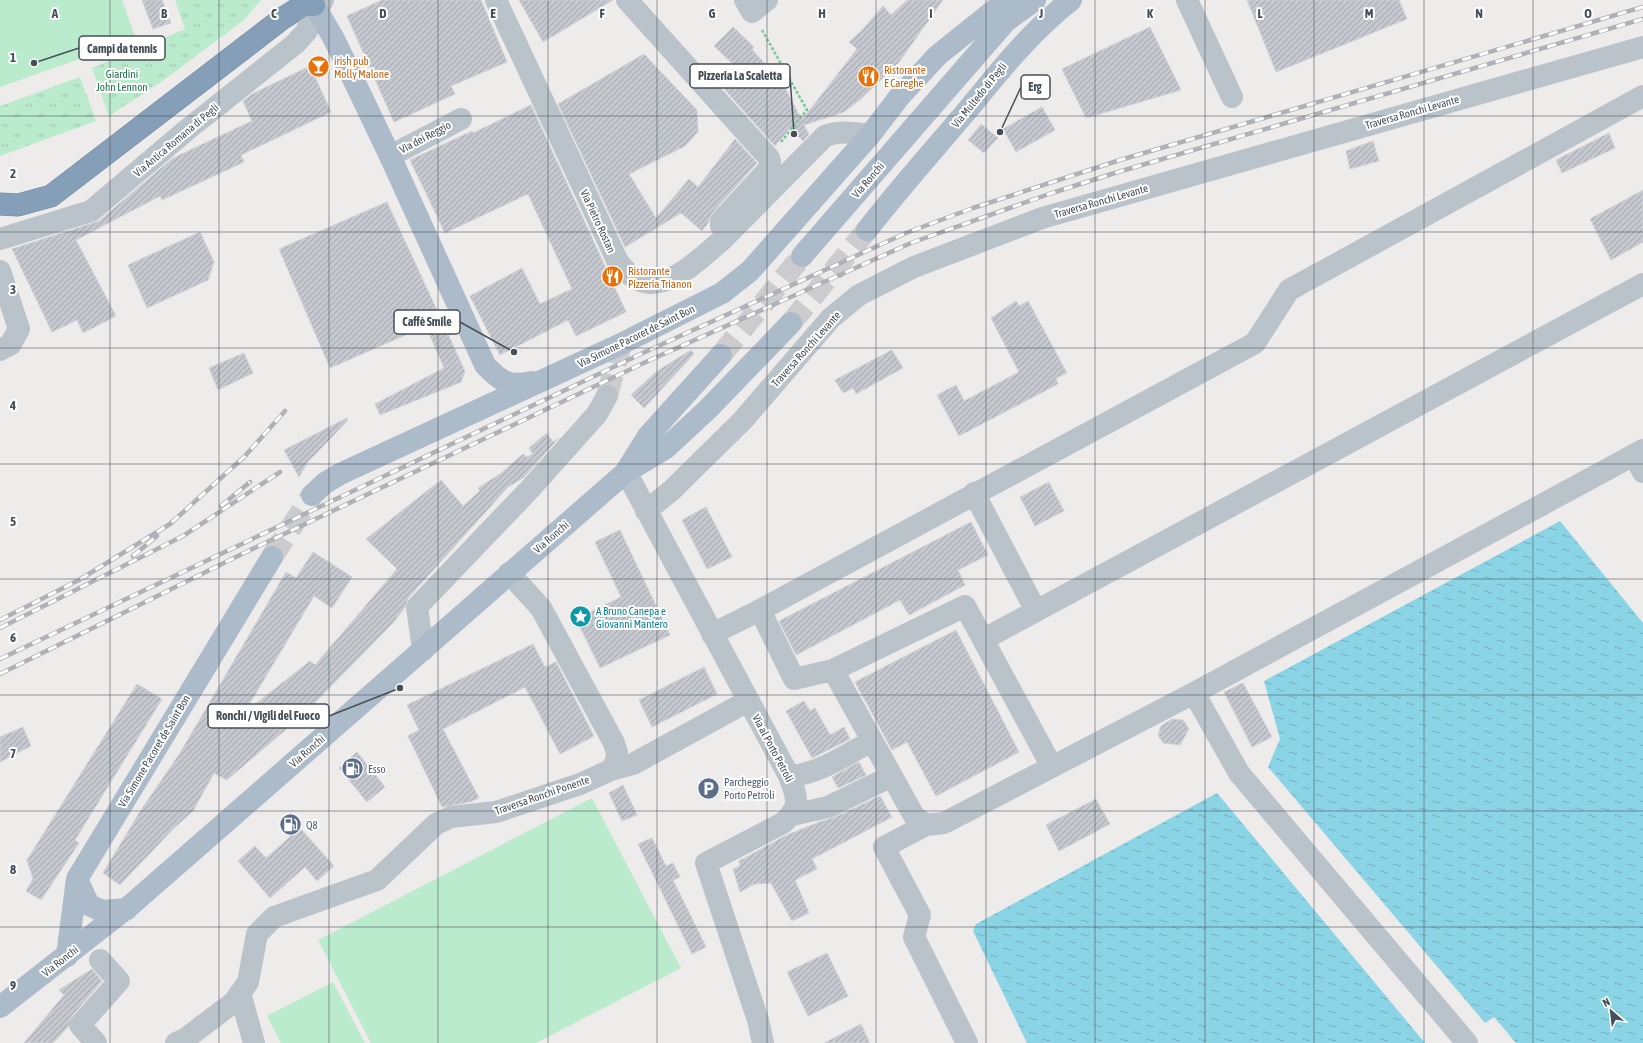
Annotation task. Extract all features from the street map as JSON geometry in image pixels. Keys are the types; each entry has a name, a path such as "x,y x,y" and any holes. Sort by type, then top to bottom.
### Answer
{"highway":[{"path":"0,204 18,205 51,196 283,18 304,5 317,4"}],"main road":[{"path":"900,96 938,55 1007,0"},
{"path":"900,96 913,93 929,98 934,104 1006,21 1035,0"},
{"name":"Via Multedo di Pegli","path":"867,230 1012,55 1052,15 1071,0"},
{"path":"317,4 390,156 485,365 500,381 521,384 545,379"},
{"name":"Via Simone Pacoret de Saint Bon","path":"312,495 325,483 340,474 675,318 727,289 750,271 870,135 900,96"},
{"name":"Via Multedo di Pegli","path":"894,196 903,167 938,121 934,104"},
{"name":"Via Ronchi","path":"802,256 934,104"},
{"name":"Via Ronchi","path":"0,1007 127,908 626,472 666,448 708,409 791,323"},
{"name":"Via Ronchi","path":"626,472 648,436 721,355"},
{"path":"449,423 478,402 487,388 485,365"},
{"name":"Via Simone Pacoret de Saint Bon","path":"67,956 77,880 272,557"},
{"path":"77,880 89,905 102,911 127,908"}],"street":[{"name":"Via Pietro Rostan","path":"497,0 616,260 624,271 642,281 657,284 679,275 722,240 825,136 833,133 846,132 870,135"},
{"path":"627,0 769,158 770,162 768,170 721,221 722,240"},
{"path":"1187,0 1232,97"},
{"name":"Via Antica Romana di Pegli","path":"0,239 91,211 188,129 295,44 306,32 317,4"},
{"name":"Traversa Ronchi Levante","path":"646,511 672,490 743,420 831,318 859,295 914,267 1042,218 1643,47"},
{"path":"712,634 760,610 974,493 1255,343 1289,290 1643,96"},
{"name":"Via dei Reggio","path":"390,156 460,119"},
{"path":"0,271 19,329 10,345 0,350"},
{"path":"984,639 1643,284"},
{"path":"422,650 417,607 529,490 597,414 607,396"},
{"path":"966,1043 914,937 920,915 884,847 926,825 944,823 1640,459"},
{"name":"Via al Porto Petroli","path":"626,472 789,776 796,795 797,806 792,815"},
{"path":"974,493 1036,611"},
{"path":"509,573 541,608 614,742 617,753 616,761 611,770"},
{"path":"760,610 794,679 833,670 965,606 1052,767"},
{"path":"833,670 914,816 926,825"},
{"path":"1194,693 1239,774 1467,1043"},
{"name":"Traversa Ronchi Ponente","path":"176,1043 185,1039 234,1002 248,982 257,934 274,917 377,880 436,824 451,818 496,812 580,784 611,770 633,764 748,702"},
{"path":"789,776 802,776 817,770 872,741"},
{"path":"763,1043 758,1020 706,863 783,823 792,815 828,807 892,776"},
{"path":"96,1043 80,1025 119,982 100,960"},
{"path":"240,993 254,1043"}],"path":[{"path":"755,4 807,110 769,158"}],"green space":[{"path":"0,0 122,0 136,39 0,87"},
{"name":"Giardini John Lennon","path":"175,0 261,0 244,20 164,80 109,116 92,68 185,29"},
{"path":"80,77 96,121 0,156 0,106"},
{"path":"592,798 681,968 536,1043 371,1043 318,940"},
{"path":"333,982 365,1043 281,1043 267,1016"}],"water":[{"path":"1560,521 1643,623 1643,1043 1516,1043 1494,1017 1485,1023 1268,767 1280,739 1264,681"},
{"path":"1217,793 1425,1043 1027,1043 973,931 976,924"}],"building":[{"path":"142,0 162,0 171,23 153,29"},
{"path":"382,0 481,0 507,62 451,86 455,94 394,122 347,16"},
{"path":"519,0 613,0 543,42"},
{"path":"907,0 943,0 899,62 861,99 844,112 804,125 809,134 803,141 790,128 775,146 725,90 743,74 714,46 733,27 754,47 752,50 780,79 802,120 857,49 849,42 862,30 883,6 891,15"},
{"path":"1247,0 1399,0 1407,19 1276,72"},
{"path":"1150,27 1181,90 1086,118 1062,69"},
{"path":"644,54 697,110 698,132 685,146 629,174 656,218 689,179 698,187 735,139 757,163 712,213 708,223 702,231 681,213 625,247 558,104"},
{"path":"310,66 331,112 241,155 244,162 162,200 160,196 76,240 116,316 83,333 77,320 52,332 12,249 99,221 173,158 252,121 243,101 252,94"},
{"path":"531,105 626,312 576,336 568,320 500,355 470,296 522,268 540,304 572,289 528,194 445,233 410,160 472,131 473,133"},
{"path":"1042,107 1055,130 1016,152 1003,129"},
{"path":"981,124 998,138 984,153 968,140"},
{"path":"1609,133 1615,148 1562,173 1556,160"},
{"path":"1373,141 1379,161 1350,169 1346,151"},
{"path":"1643,190 1643,242 1611,260 1590,219"},
{"path":"387,202 465,371 461,382 380,415 375,404 444,368 426,326 330,368 279,249"},
{"path":"200,232 214,262 208,280 147,308 128,265"},
{"path":"1016,301 1019,306 1028,301 1067,373 1056,378 1058,384 959,436 937,395 956,385 964,401 1019,372 991,318"},
{"path":"691,350 694,354 644,408 631,395 657,371"},
{"path":"892,350 903,368 856,394 853,388 843,393 835,380"},
{"path":"244,353 253,373 218,390 209,368"},
{"path":"347,418 348,420 307,463 299,477 284,450"},
{"path":"547,433 553,442 559,438 523,478 508,487 408,598 405,607 393,623 292,726 291,725 227,780 214,773 193,811 173,829 120,885 103,873 141,810 180,753 286,572 296,578 313,552 352,577 332,608 314,596 244,713 310,661 315,665 397,569 366,539 441,480 463,506 480,491 478,488 500,474 523,454 527,457 533,454 529,448"},
{"path":"1049,482 1064,511 1035,526 1020,497"},
{"path":"706,507 732,557 707,569 682,520"},
{"path":"971,522 988,555 958,570 965,585 909,615 900,600 796,655 779,621"},
{"path":"620,530 670,635 600,668 576,619 621,597 595,542"},
{"path":"956,630 1019,752 936,796 907,742 892,750 855,682"},
{"path":"533,644 545,667 556,662 594,736 560,754 525,687 443,729 479,798 470,802 442,807 408,736 419,730 407,705"},
{"path":"704,667 717,694 652,727 639,700"},
{"path":"1243,683 1272,737 1252,747 1224,692"},
{"path":"137,684 162,699 75,840 79,843 41,900 26,891 33,879 27,860"},
{"path":"804,701 810,711 815,708 830,735 844,727 850,739 812,758 786,711"},
{"path":"1172,719 1183,720 1189,729 1180,745 1163,743 1158,735 1161,726"},
{"path":"23,727 31,746 0,762 0,737"},
{"path":"357,752 385,787 367,802 339,768"},
{"path":"859,762 866,775 838,788 832,777"},
{"path":"623,785 637,815 622,821 609,793"},
{"path":"880,796 892,817 812,859 817,869 795,880 809,913 792,921 771,883 755,884 740,892 733,869 740,866 739,861 785,836 833,818"},
{"path":"1096,799 1110,824 1059,851 1046,825"},
{"path":"300,828 334,866 317,881 305,867 270,898 238,861 255,846 266,858"},
{"path":"652,838 666,866 673,863 680,877 673,880 706,947 692,954 638,844"},
{"path":"827,953 848,996 808,1016 787,972"},
{"path":"92,969 102,981 71,1017 68,1027 53,1043 24,1043 64,995 59,990"},
{"path":"861,1024 870,1043 824,1043"}],"tunnel":[{"path":"791,323 867,230"},
{"path":"721,355 802,256"},
{"path":"607,396 621,344"},
{"path":"272,557 312,495"}],"railway":[{"path":"0,659 645,352 906,233 973,208 1120,160 1643,7"},
{"path":"0,674 242,554 648,361 911,243 1049,194 1118,172 1643,19"},
{"path":"0,620 79,580 170,524 244,457 285,411"},
{"path":"0,628 183,536 280,472"},
{"path":"221,506 250,482"},
{"path":"133,556 157,536"}],"place":[{"name":"Campi da tennis","path":"34,63"},
{"name":"irish pub Molly Malone","path":"318,67"},
{"name":"Ristorante E Careghe","path":"868,76"},
{"name":"Erg","path":"1000,132"},
{"name":"Pizzeria La Scaletta","path":"794,134"},
{"name":"Ristorante Pizzeria Trianon","path":"613,277"},
{"name":"Caffè Smile","path":"514,352"},
{"name":"A Bruno Canepa e Giovanni Mantero","path":"580,617"},
{"name":"Ronchi / Vigili del Fuoco","path":"400,688"},
{"name":"Esso","path":"352,769"},
{"name":"Parcheggio Porto Petroli","path":"709,788"},
{"name":"Q8","path":"290,825"}]}
